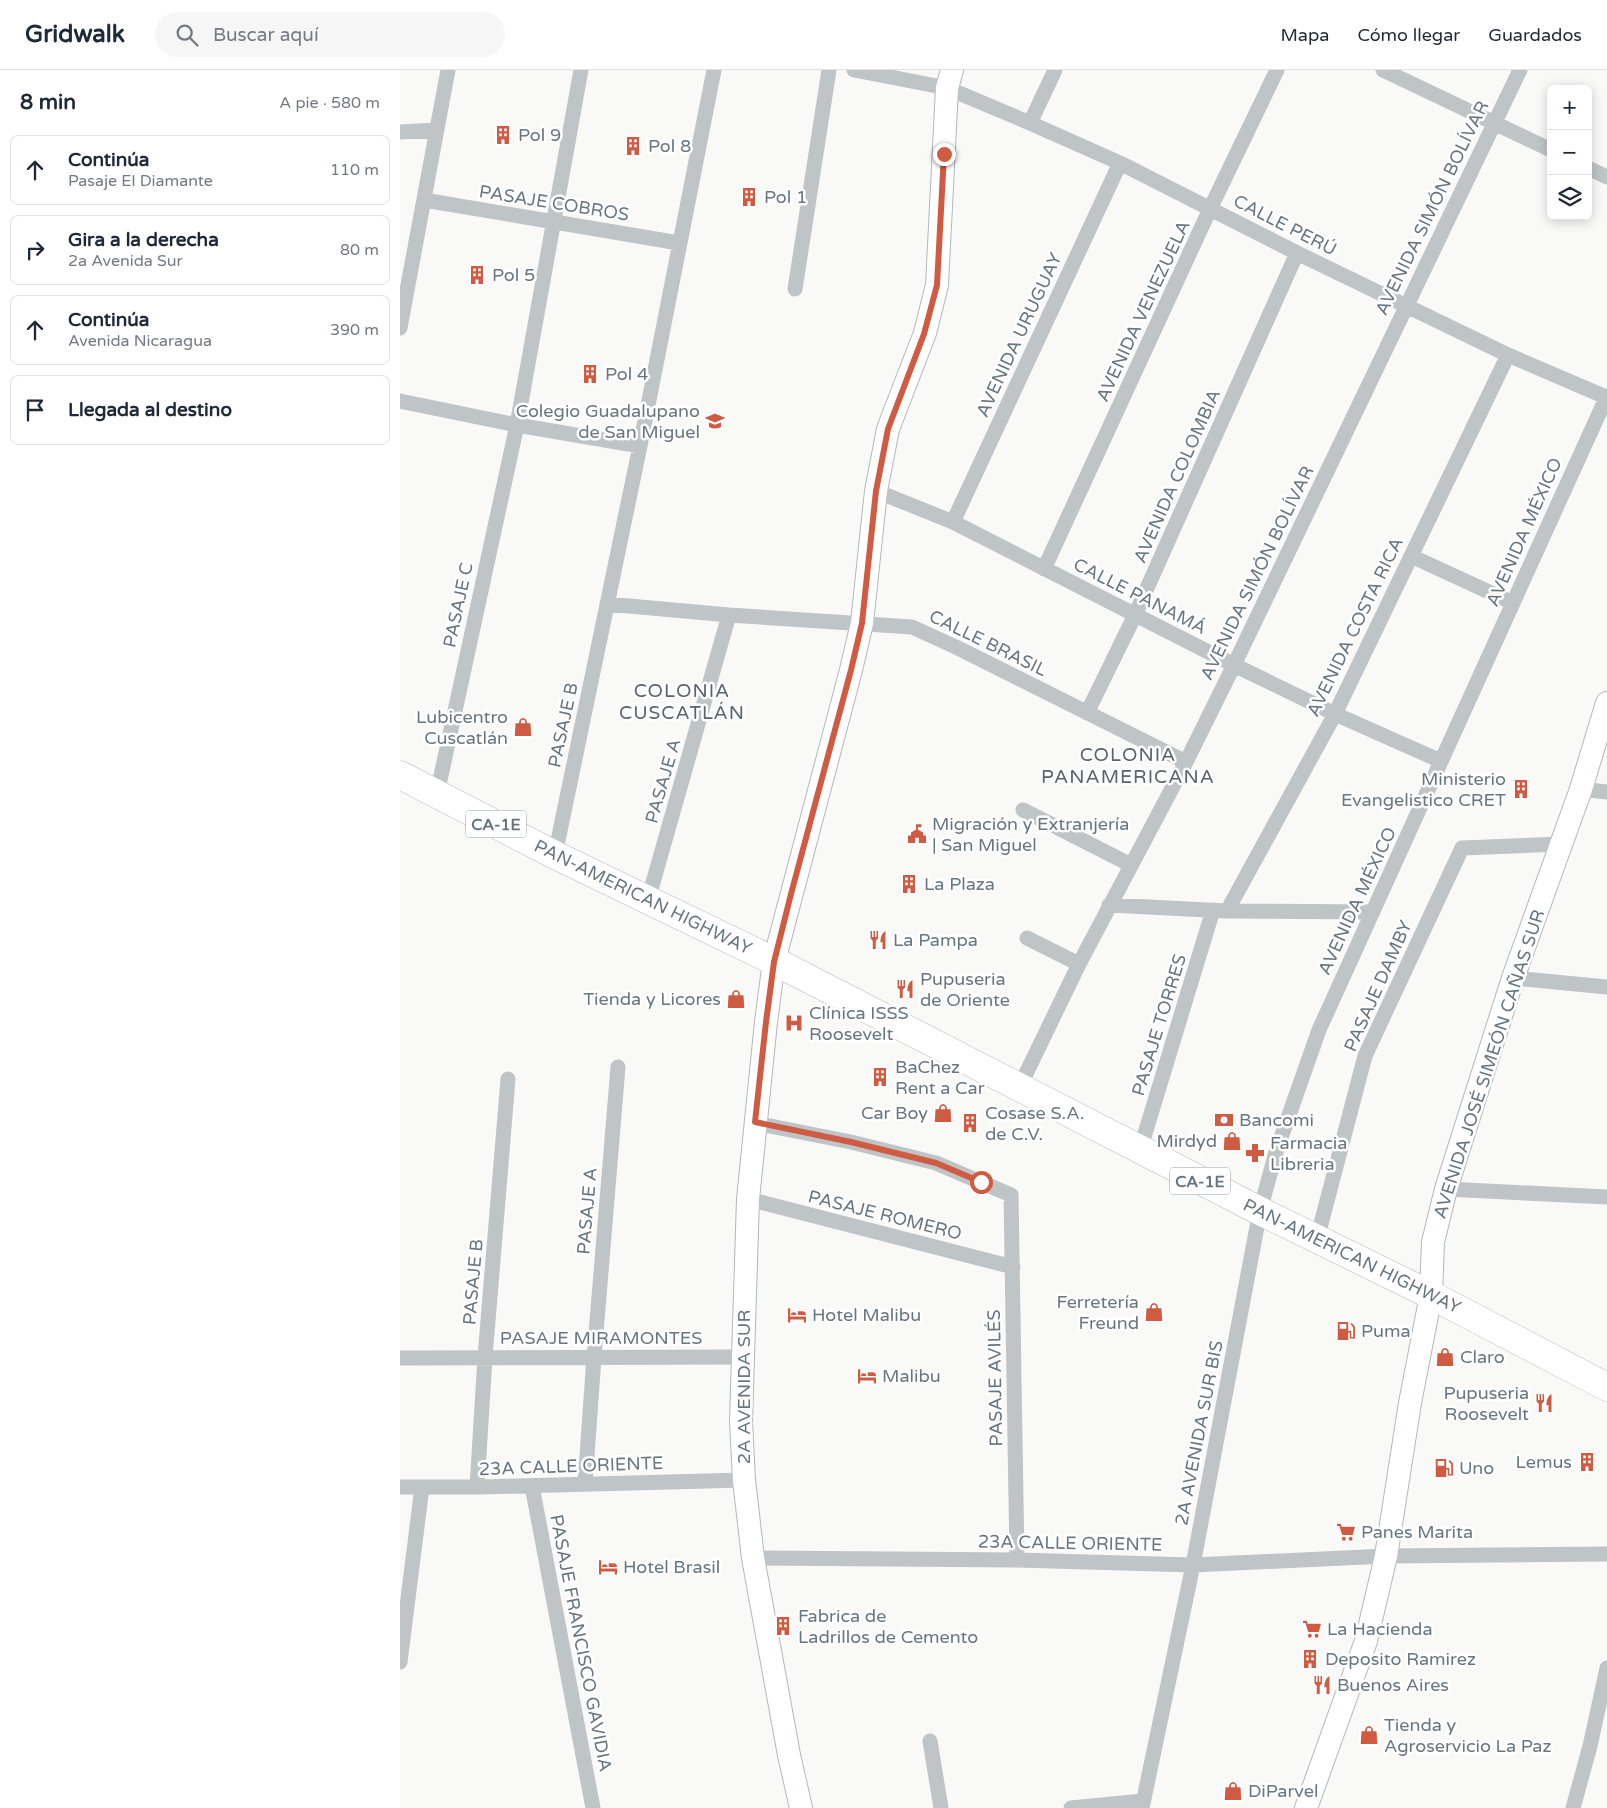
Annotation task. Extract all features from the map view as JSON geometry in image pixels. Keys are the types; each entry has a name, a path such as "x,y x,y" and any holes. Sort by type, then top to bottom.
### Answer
{"highway":[{"name":"PAN-AMERICAN HIGHWAY","path":"400,775 774,962 1260,1211 1431,1295 1607,1387"}],"street":[{"path":"400,328 406,264 424,200 448,70"},
{"name":"PASAJE C","path":"437,794 517,425 581,70"},
{"path":"607,604 714,70"},
{"path":"795,289 829,70"},
{"name":"CALLE PERÚ","path":"854,70 950,79 1030,123 1120,164 1406,306 1508,355 1607,396"},
{"path":"1030,123 1056,70"},
{"name":"AVENIDA VENEZUELA","path":"1044,569 1210,209 1277,70"},
{"path":"1384,70 1547,148"},
{"name":"AVENIDA SIMÓN BOLÍVAR","path":"1019,1088 1079,964 1186,762 1234,665 1520,70"},
{"name":"2A AVENIDA SUR","path":"801,1808 789,1756 754,1558 744,1480 741,1421 748,1199 774,962 862,623 876,491 888,429 924,334 937,285 950,79"},
{"path":"400,132 437,130"},
{"name":"AVENIDA URUGUAY","path":"953,522 1120,164"},
{"path":"1592,170 1607,177"},
{"name":"PASAJE COBROS","path":"424,200 679,243"},
{"name":"AVENIDA COLOMBIA","path":"1087,713 1135,615 1298,253"},
{"name":"AVENIDA COSTA RICA","path":"1220,910 1335,714 1508,355"},
{"name":"AVENIDA MÉXICO","path":"1260,1211 1276,1152 1319,1030 1607,396"},
{"path":"400,401 517,425 640,446"},
{"name":"CALLE PANAMÁ","path":"876,491 953,522 1234,665 1335,714 1442,760"},
{"path":"1411,556 1513,602"},
{"name":"CALLE BRASIL","path":"607,604 729,615 912,627 1186,762"},
{"name":"PASAJE B","path":"555,854 607,604"},
{"name":"PASAJE A","path":"648,900 729,615"},
{"name":"AVENIDA JOSÉ SIMEÓN CAÑAS SUR","path":"1306,1808 1366,1641 1386,1556 1410,1403 1431,1295 1433,1242 1446,1189 1514,978 1581,789 1607,704"},
{"path":"1581,789 1607,792"},
{"path":"1023,810 1131,864"},
{"name":"PASAJE DAMBY","path":"1317,1239 1365,1056 1462,848 1561,844"},
{"path":"1109,905 1220,910 1373,912"},
{"name":"PASAJE TORRES","path":"1140,1150 1220,910"},
{"path":"1027,938 1079,964"},
{"path":"1514,978 1607,987"},
{"name":"PASAJE A","path":"585,1484 618,1067"},
{"name":"PASAJE B","path":"477,1487 485,1357 508,1079"},
{"name":"PASAJE AVILÉS","path":"755,1122 851,1142 936,1163 1011,1195 1017,1560"},
{"path":"1446,1189 1607,1197"},
{"name":"PASAJE ROMERO","path":"748,1199 1013,1267"},
{"name":"2A AVENIDA SUR BIS","path":"1143,1805 1193,1565 1260,1211"},
{"name":"PASAJE MIRAMONTES","path":"400,1358 743,1357"},
{"name":"23A CALLE ORIENTE","path":"400,1487 532,1486 744,1480"},
{"name":"PASAJE FRANCISCO GAVIDIA","path":"532,1486 593,1808"},
{"path":"400,1662 422,1487"},
{"name":"23A CALLE ORIENTE","path":"754,1558 1017,1560 1193,1565 1386,1556 1607,1554"},
{"path":"1573,1808 1590,1746 1607,1668"},
{"path":"930,1741 941,1808"},
{"path":"1072,1808 1143,1805"}],"place":[{"name":"Pol 9","path":"503,135"},
{"name":"Pol 8","path":"633,146"},
{"name":"Pol 1","path":"749,197"},
{"name":"Pol 5","path":"477,275"},
{"name":"Pol 4","path":"590,374"},
{"name":"Colegio Guadalupano de San Miguel","path":"715,421"},
{"name":"Lubicentro Cuscatlán","path":"523,727"},
{"name":"Ministerio Evangelistico CRET","path":"1521,789"},
{"name":"Migración y Extranjería | San Miguel","path":"917,834"},
{"name":"La Plaza","path":"909,884"},
{"name":"La Pampa","path":"878,940"},
{"name":"Pupuseria de Oriente","path":"905,989"},
{"name":"Tienda y Licores","path":"736,999"},
{"name":"Clínica ISSS Roosevelt","path":"794,1023"},
{"name":"BaChez Rent a Car","path":"880,1077"},
{"name":"Car Boy","path":"943,1113"},
{"name":"Bancomi","path":"1224,1120"},
{"name":"Cosase S.A. de C.V.","path":"970,1123"},
{"name":"Mirdyd","path":"1232,1141"},
{"name":"Farmacia Libreria","path":"1255,1153"},
{"name":"Ferretería Freund","path":"1154,1312"},
{"name":"Hotel Malibu","path":"797,1315"},
{"name":"Puma","path":"1346,1331"},
{"name":"Claro","path":"1445,1357"},
{"name":"Malibu","path":"867,1376"},
{"name":"Pupuseria Roosevelt","path":"1544,1403"},
{"name":"Lemus","path":"1587,1462"},
{"name":"Uno","path":"1444,1468"},
{"name":"Panes Marita","path":"1346,1532"},
{"name":"Hotel Brasil","path":"608,1567"},
{"name":"Fabrica de Ladrillos de Cemento","path":"783,1626"},
{"name":"La Hacienda","path":"1312,1629"},
{"name":"Deposito Ramirez","path":"1310,1659"},
{"name":"Buenos Aires","path":"1322,1685"},
{"name":"Tienda y Agroservicio La Paz","path":"1369,1735"},
{"name":"DiParvel","path":"1233,1791"}],"district":[{"name":"COLONIA CUSCATLÁN","path":"682,701"},
{"name":"COLONIA PANAMERICANA","path":"1128,765"}],"route":[{"path":"944,154 937,285 924,334 888,429 876,491 862,623 774,962 755,1122 851,1142 936,1163 981,1182"}]}
